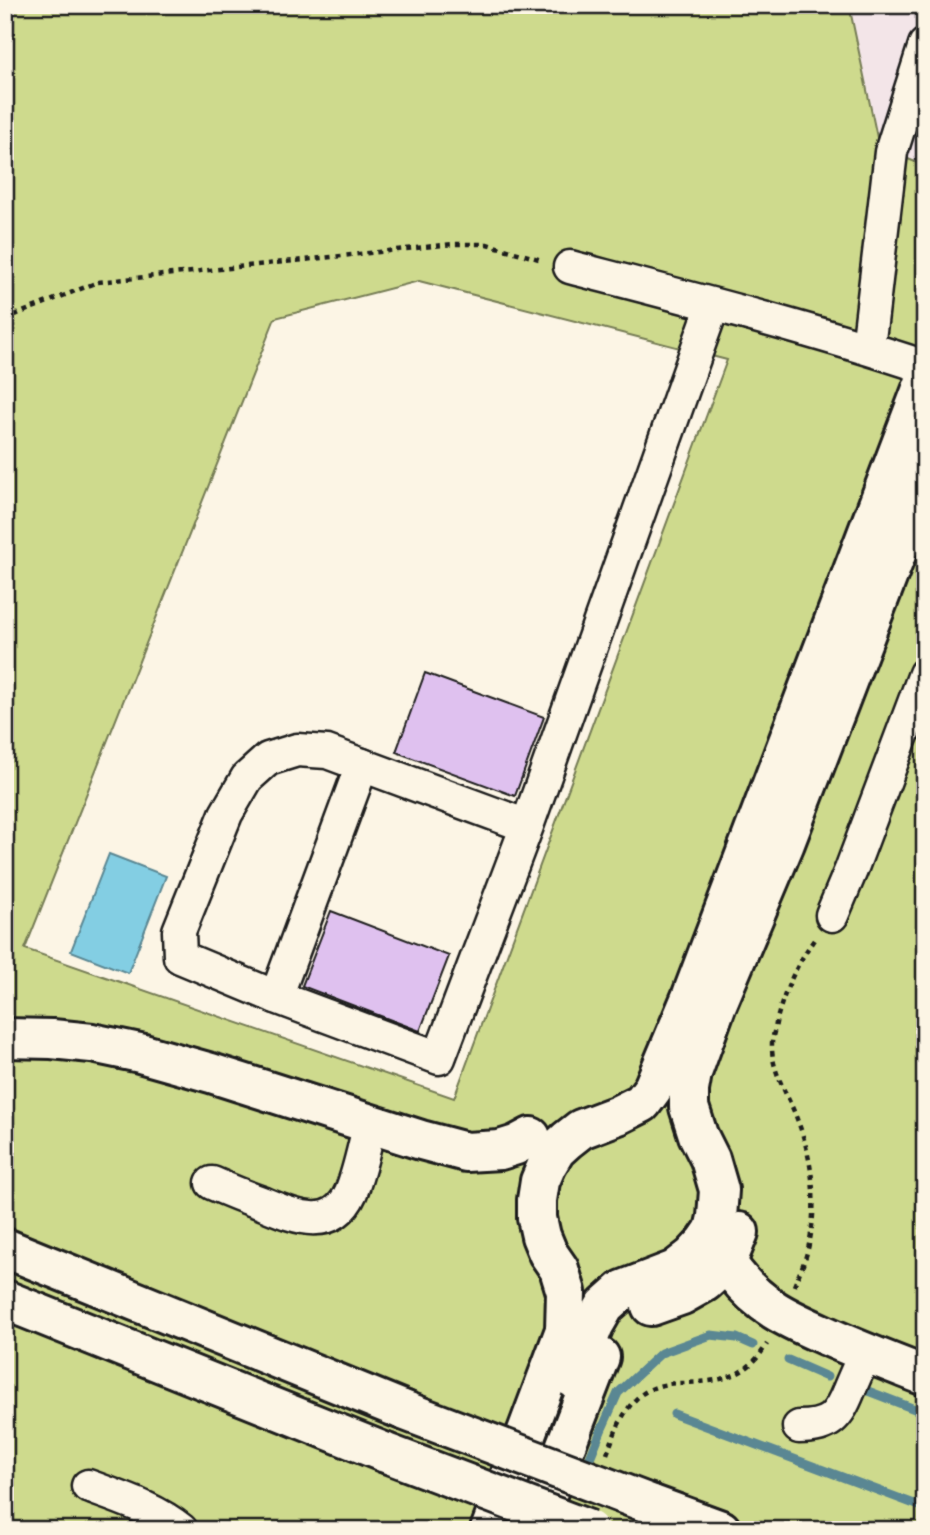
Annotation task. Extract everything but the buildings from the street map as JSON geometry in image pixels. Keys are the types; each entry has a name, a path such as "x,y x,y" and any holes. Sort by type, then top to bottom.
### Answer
{"main road":[{"path":"707,1124 713,1096 714,1071 734,1011 761,857 925,381"},
{"path":"490,1530 565,1330 566,1292 559,1269 541,1236 537,1218 540,1181 547,1164 556,1150 581,1129 618,1115 629,1100 653,1088 692,995 761,857 925,479"},
{"path":"5,1038 52,1039 140,1053 467,1152 500,1150 516,1145 568,1109 594,1100 629,1100 684,1123 707,1124 726,1139 738,1165 743,1195 739,1232 720,1246 705,1282 682,1295 649,1307 614,1330 598,1360 533,1530"},
{"path":"471,1530 529,1378 544,1313 536,1279 520,1250 511,1217 514,1175 531,1137"},
{"path":"515,1530 594,1325 605,1306 623,1290 675,1270 705,1243 720,1246 747,1288 781,1316 925,1376"},
{"path":"5,1248 403,1410 721,1530"},
{"path":"5,1300 387,1453 589,1530"}],"street":[{"path":"868,348 891,152 925,45"},
{"path":"570,267 868,348 925,367"},
{"path":"527,826 327,752 297,750 268,759 247,778 226,814 179,931 180,957 276,998 439,1058 527,826 713,305"},
{"path":"832,915 925,674"},
{"path":"276,998 362,765"},
{"path":"212,1183 293,1216 313,1219 324,1217 339,1209 351,1190 370,1124"},
{"path":"799,1427 824,1424 834,1418 841,1409 865,1353"},
{"path":"88,1486 149,1509 181,1530"}],"path":[{"path":"5,319 98,282 453,244 487,244 570,267"}],"shaded area":[{"path":"849,5 925,5 925,166 880,147"}],"green space":[{"path":"5,5 849,5 879,147 925,166 925,1530 5,1530","holes":["419,281 727,360 454,1098 25,949 275,318"]}],"water":[{"path":"109,854 166,876 128,973 71,951"}],"waterway":[{"path":"585,1470 618,1393 661,1353 711,1335 737,1338 753,1345"},
{"path":"788,1360 827,1377"},
{"path":"868,1391 925,1413"},
{"path":"674,1414 925,1508"}]}
